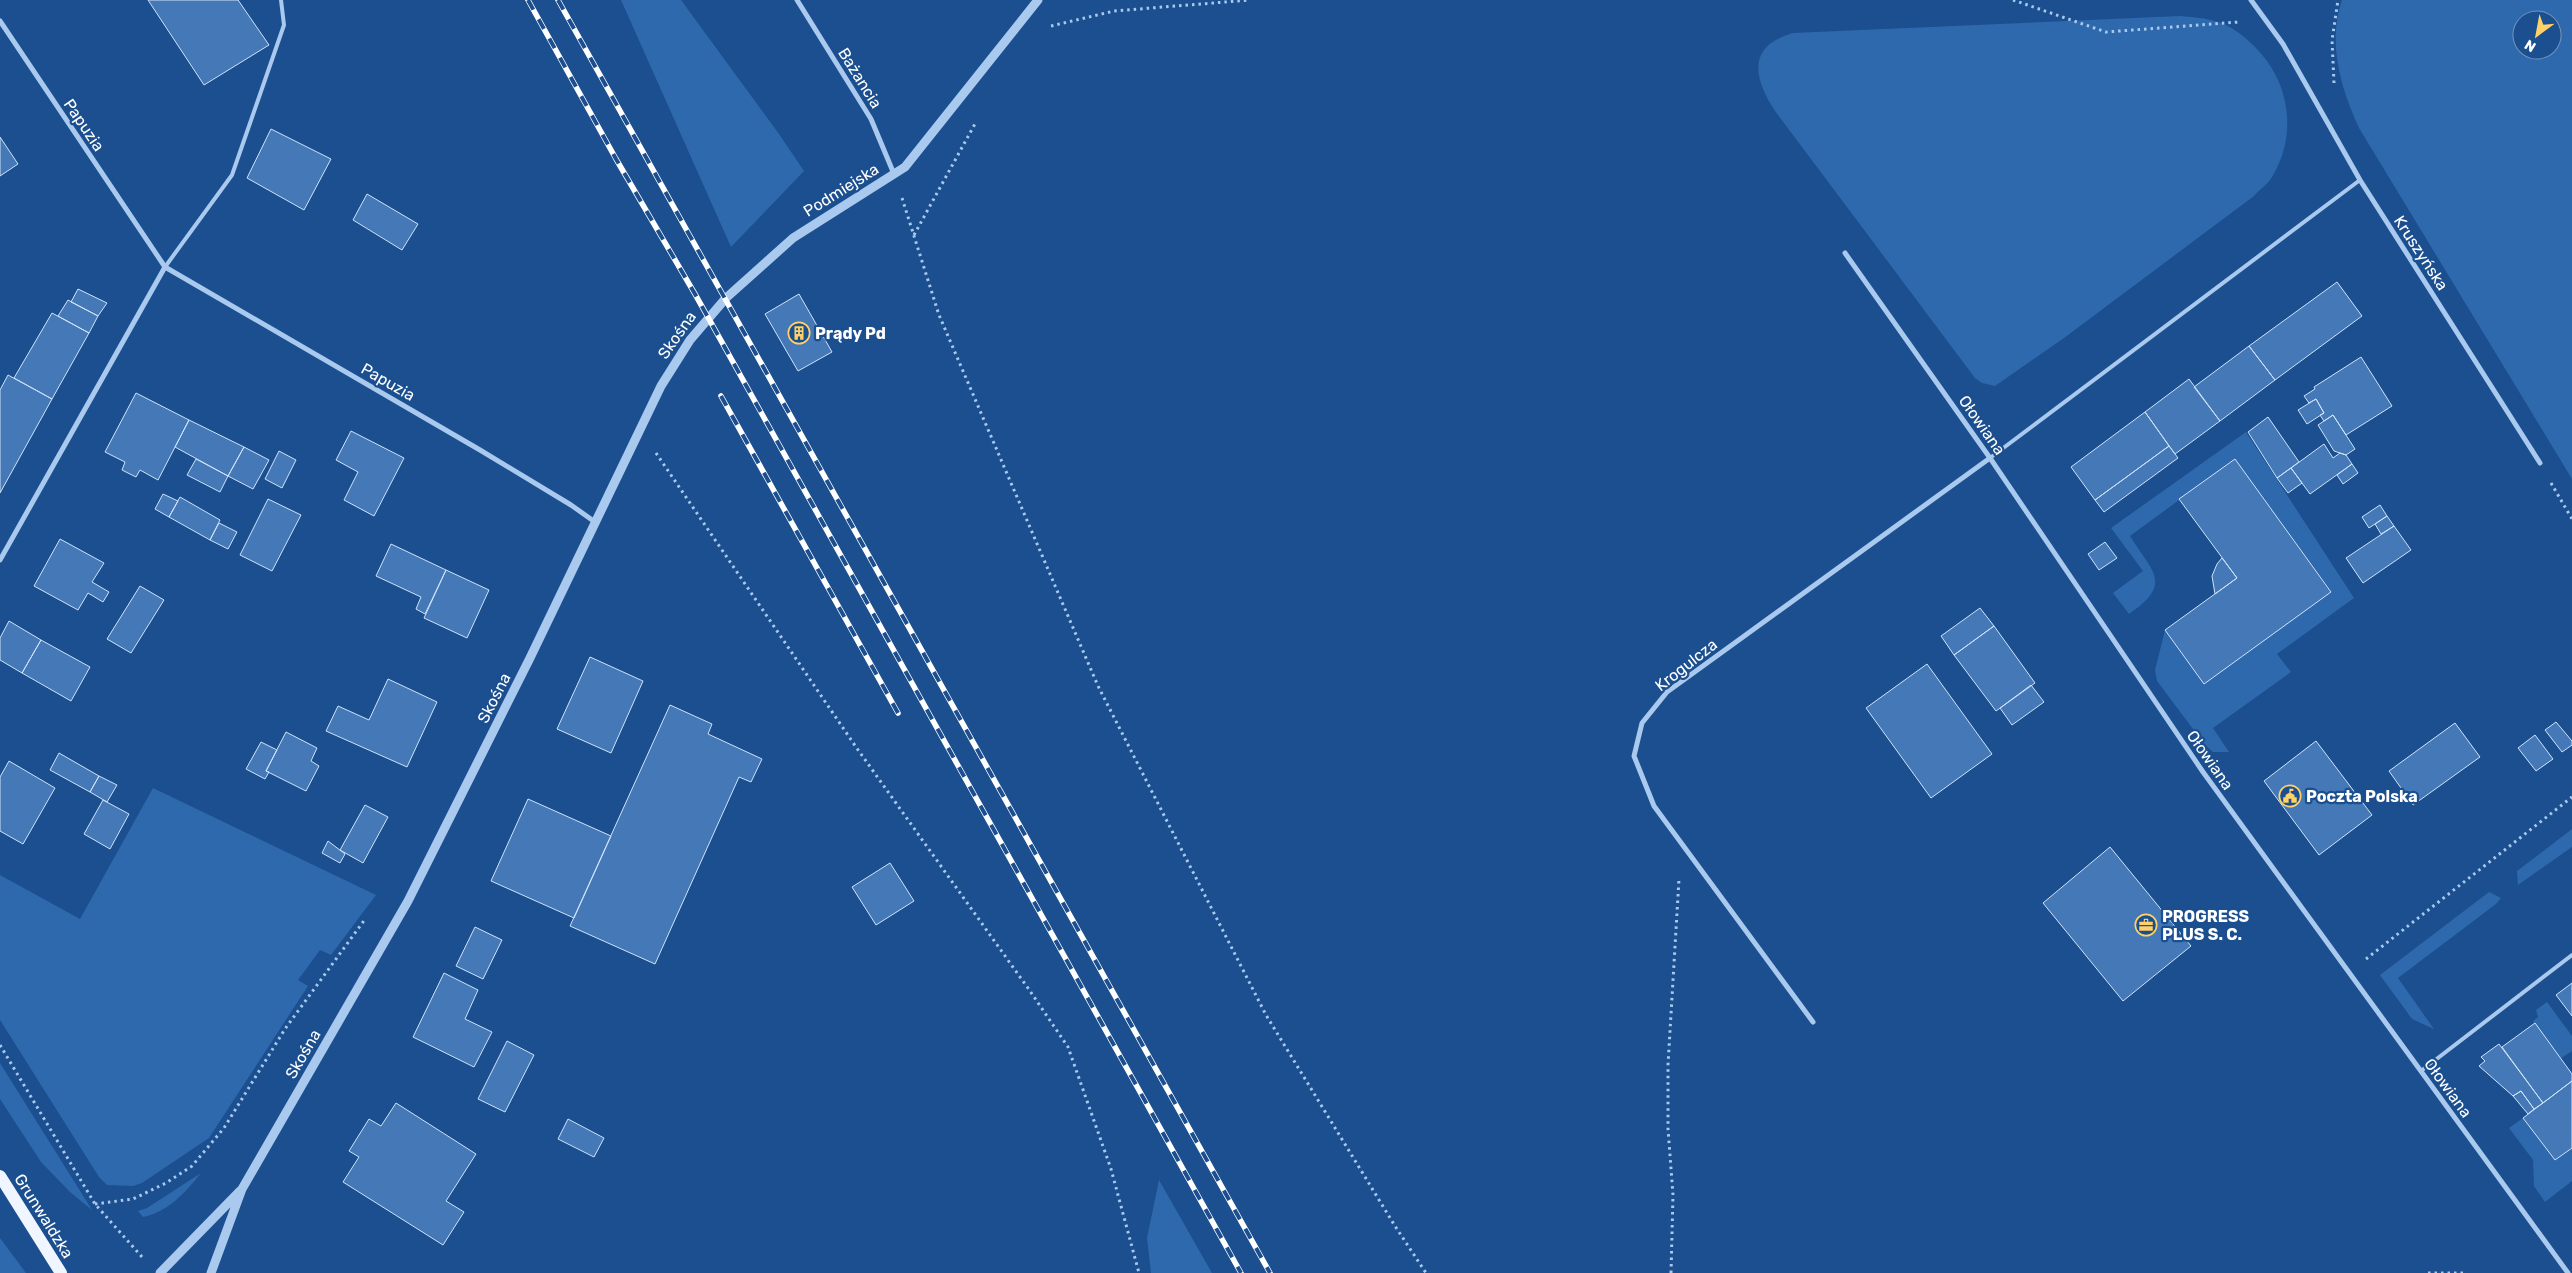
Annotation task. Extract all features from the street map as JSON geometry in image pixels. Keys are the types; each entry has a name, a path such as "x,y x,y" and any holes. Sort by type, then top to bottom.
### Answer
{"main road":[{"name":"Grunwaldzka","path":"0,1176 61,1273"}],"street":[{"name":"Bażancia","path":"797,0 871,119 894,174"},
{"name":"Podmiejska","path":"793,238 905,167 1038,0"},
{"name":"Kruszyńska","path":"2251,0 2283,44 2360,180 2540,463"},
{"name":"Papuzia","path":"0,21 165,267 480,450 571,505 595,522"},
{"name":"Skośna","path":"211,1273 242,1189 408,901 530,658 661,386 690,340 708,318 793,238"},
{"name":"Ołowiana","path":"1845,252 1990,458 2203,772 2568,1273"},
{"path":"0,560 165,267"},
{"name":"Krogulcza","path":"1813,1022 1654,806 1634,756 1642,724 1667,692 1990,458"},
{"name":"Skośna","path":"160,1273 242,1189"}],"lane":[{"path":"165,267 232,175 284,25 281,0"},
{"path":"1990,458 2360,180"},
{"path":"2421,1071 2572,955"}],"path":[{"path":"1046,28 1114,10 1250,0"},
{"path":"2013,0 2106,32 2267,20"},
{"path":"2327,124 2334,84 2332,40 2338,0"},
{"path":"914,235 980,115"},
{"path":"894,174 940,315 1098,686 1266,1015 1426,1273"},
{"path":"639,431 856,747 1068,1047 1110,1169 1140,1273"},
{"path":"2540,463 2572,520"},
{"path":"2349,973 2572,797"},
{"path":"1671,1273 1673,1195 1668,1129 1668,1065 1678,887 1683,845"},
{"path":"95,1204 133,1199 166,1183 192,1166 224,1128 285,1029 367,917"},
{"path":"0,1045 95,1204 144,1259"},
{"path":"2428,1273 2465,1273"}],"shaded area":[{"path":"621,0 681,0 804,171 731,247"},
{"path":"2342,0 2572,0 2572,479 2359,128 2352,113 2338,66 2336,33"},
{"path":"2180,16 2213,21 2233,29 2255,47 2267,61 2276,76 2283,92 2287,126 2280,161 2272,177 2254,196 2064,338 1995,386 1982,383 1975,378 1775,111 1762,86 1759,75 1758,64 1761,54 1778,39 1793,33"},
{"path":"2246,432 2354,598 2277,654 2291,672 2213,728 2229,752 2213,752 2205,745 2157,681 2155,670 2165,630 2204,684 2331,591 2235,459 2130,536 2151,568 2155,577 2155,585 2151,594 2143,603 2129,614 2113,593 2143,571 2111,528"},
{"path":"153,788 376,895 331,955 320,950 298,980 308,986 209,1138 142,1183 133,1186 107,1185 99,1177 0,1020 0,875 80,919"},
{"path":"2572,829 2572,847 2518,885 2517,871"},
{"path":"2489,892 2501,898 2496,904 2398,978 2434,1029 2412,1019 2380,975"},
{"path":"2547,1002 2572,1036 2572,1051 2560,1059 2533,1021 2538,1017 2536,1010"},
{"path":"0,1063 92,1210 70,1192 41,1162 0,1099"},
{"path":"2523,1118 2555,1160 2572,1148 2572,1181 2545,1202 2534,1186 2533,1160 2509,1128"},
{"path":"201,1173 175,1201 160,1211 143,1217 138,1211 147,1208"},
{"path":"1159,1180 1212,1273 1151,1273 1147,1238"},
{"path":"0,1238 26,1273 0,1273"}],"building":[{"path":"148,0 238,0 269,45 204,85"},
{"path":"271,129 331,159 304,210 247,178"},
{"path":"0,137 18,164 0,176"},
{"path":"367,194 418,224 402,250 353,220"},
{"path":"2337,282 2362,316 2275,380 2249,346"},
{"path":"78,289 107,303 98,316 71,302"},
{"name":"Prądy Pd","path":"799,294 832,352 798,371 765,314"},
{"path":"68,300 98,316 89,333 58,316"},
{"path":"52,313 89,333 52,399 14,378"},
{"path":"2249,346 2275,380 2220,421 2194,387"},
{"path":"2361,357 2392,406 2346,435 2333,415 2324,421 2320,415 2324,413 2316,399 2309,403 2304,396 2315,389 2314,387"},
{"path":"8,375 52,399 0,493 0,390"},
{"path":"2189,379 2220,421 2175,454 2145,412"},
{"path":"136,393 189,420 158,480 140,470 136,477 122,470 125,462 105,452"},
{"path":"2316,399 2324,413 2307,424 2298,410"},
{"path":"2145,412 2169,446 2095,500 2071,467"},
{"path":"2333,415 2355,449 2346,455 2334,451 2318,425"},
{"path":"2268,417 2299,462 2277,478 2248,432"},
{"path":"189,420 244,447 228,476 175,447"},
{"path":"351,431 404,458 374,516 344,500 358,472 336,460"},
{"path":"2324,444 2333,458 2340,453 2346,455 2352,464 2310,494 2291,468"},
{"path":"2169,446 2178,458 2104,512 2095,500"},
{"path":"244,447 269,460 253,489 228,476"},
{"path":"279,451 296,460 282,488 265,479"},
{"path":"196,459 228,476 220,492 187,475"},
{"path":"2235,459 2331,592 2204,684 2165,630 2237,578 2179,499"},
{"path":"2352,464 2358,473 2343,484 2337,475"},
{"path":"2291,468 2302,483 2288,493 2277,478"},
{"path":"163,494 178,501 169,517 155,509"},
{"path":"180,497 220,520 210,540 169,517"},
{"path":"268,499 301,515 272,571 240,555"},
{"path":"2380,505 2387,516 2369,528 2362,517"},
{"path":"2387,516 2394,526 2381,534 2375,524"},
{"path":"219,523 237,532 228,549 210,540"},
{"path":"2394,526 2411,550 2363,583 2346,558"},
{"path":"60,539 104,563 92,582 109,592 103,602 88,593 78,610 34,586"},
{"path":"2105,542 2117,558 2099,570 2088,554"},
{"path":"391,544 446,570 425,614 416,609 421,597 376,576"},
{"path":"2222,558 2237,578 2215,594 2212,576"},
{"path":"446,570 489,590 467,638 424,618"},
{"path":"140,586 164,600 131,653 107,639"},
{"path":"1980,608 1994,626 1954,655 1941,636"},
{"path":"9,621 41,640 22,673 0,660 0,638"},
{"path":"1994,626 2035,683 1996,711 1954,655"},
{"path":"41,640 90,667 71,701 22,673"},
{"path":"590,657 643,681 611,753 557,729"},
{"path":"1927,664 1992,754 1931,798 1866,708"},
{"path":"388,679 437,702 407,767 326,731 338,706 369,720"},
{"path":"2031,685 2044,702 2012,725 2000,708"},
{"path":"670,705 712,724 708,734 762,759 751,782 739,777 655,964 570,926"},
{"path":"2556,722 2572,741 2572,745 2562,752 2545,730"},
{"path":"2455,723 2480,757 2413,805 2389,771"},
{"path":"286,732 317,748 311,761 319,766 306,791 266,771"},
{"path":"2535,735 2553,759 2536,771 2518,748"},
{"path":"2316,741 2372,815 2319,855 2264,781"},
{"path":"261,742 277,750 266,771 269,772 265,779 246,769"},
{"path":"59,753 99,776 90,792 50,770"},
{"path":"9,761 55,788 23,844 0,831 0,777"},
{"path":"99,776 117,785 107,802 90,792"},
{"path":"528,799 611,836 574,918 491,881"},
{"path":"103,800 129,814 110,849 84,834"},
{"path":"365,805 388,817 363,863 340,850"},
{"path":"328,841 345,854 340,863 322,853"},
{"path":"2110,847 2191,946 2123,1001 2043,903"},
{"path":"890,863 914,901 876,925 852,887"},
{"path":"475,927 502,940 483,979 456,966"},
{"path":"444,973 478,990 465,1019 492,1032 474,1067 413,1037"},
{"path":"2572,983 2572,1016 2556,995"},
{"path":"2535,1023 2572,1074 2572,1081 2543,1103 2502,1047"},
{"path":"507,1041 534,1055 505,1112 478,1099"},
{"path":"2499,1044 2543,1103 2534,1109 2521,1091 2513,1096 2479,1066 2485,1061 2481,1057"},
{"path":"2572,1081 2572,1148 2555,1160 2523,1118"},
{"path":"2521,1091 2534,1109 2528,1114 2513,1096"},
{"path":"396,1103 476,1154 446,1201 464,1212 443,1245 343,1182 359,1157 349,1151 369,1119 381,1126"},
{"path":"568,1119 604,1138 594,1157 558,1139"}],"railway":[{"path":"528,0 616,159 695,294 1241,1273"},
{"path":"558,0 1270,1273"},
{"path":"721,396 898,713"}],"place":[{"name":"Prądy Pd","path":"799,333"},
{"name":"Poczta Polska","path":"2290,796"},
{"name":"PROGRESS PLUS S. C.","path":"2146,925"}]}
